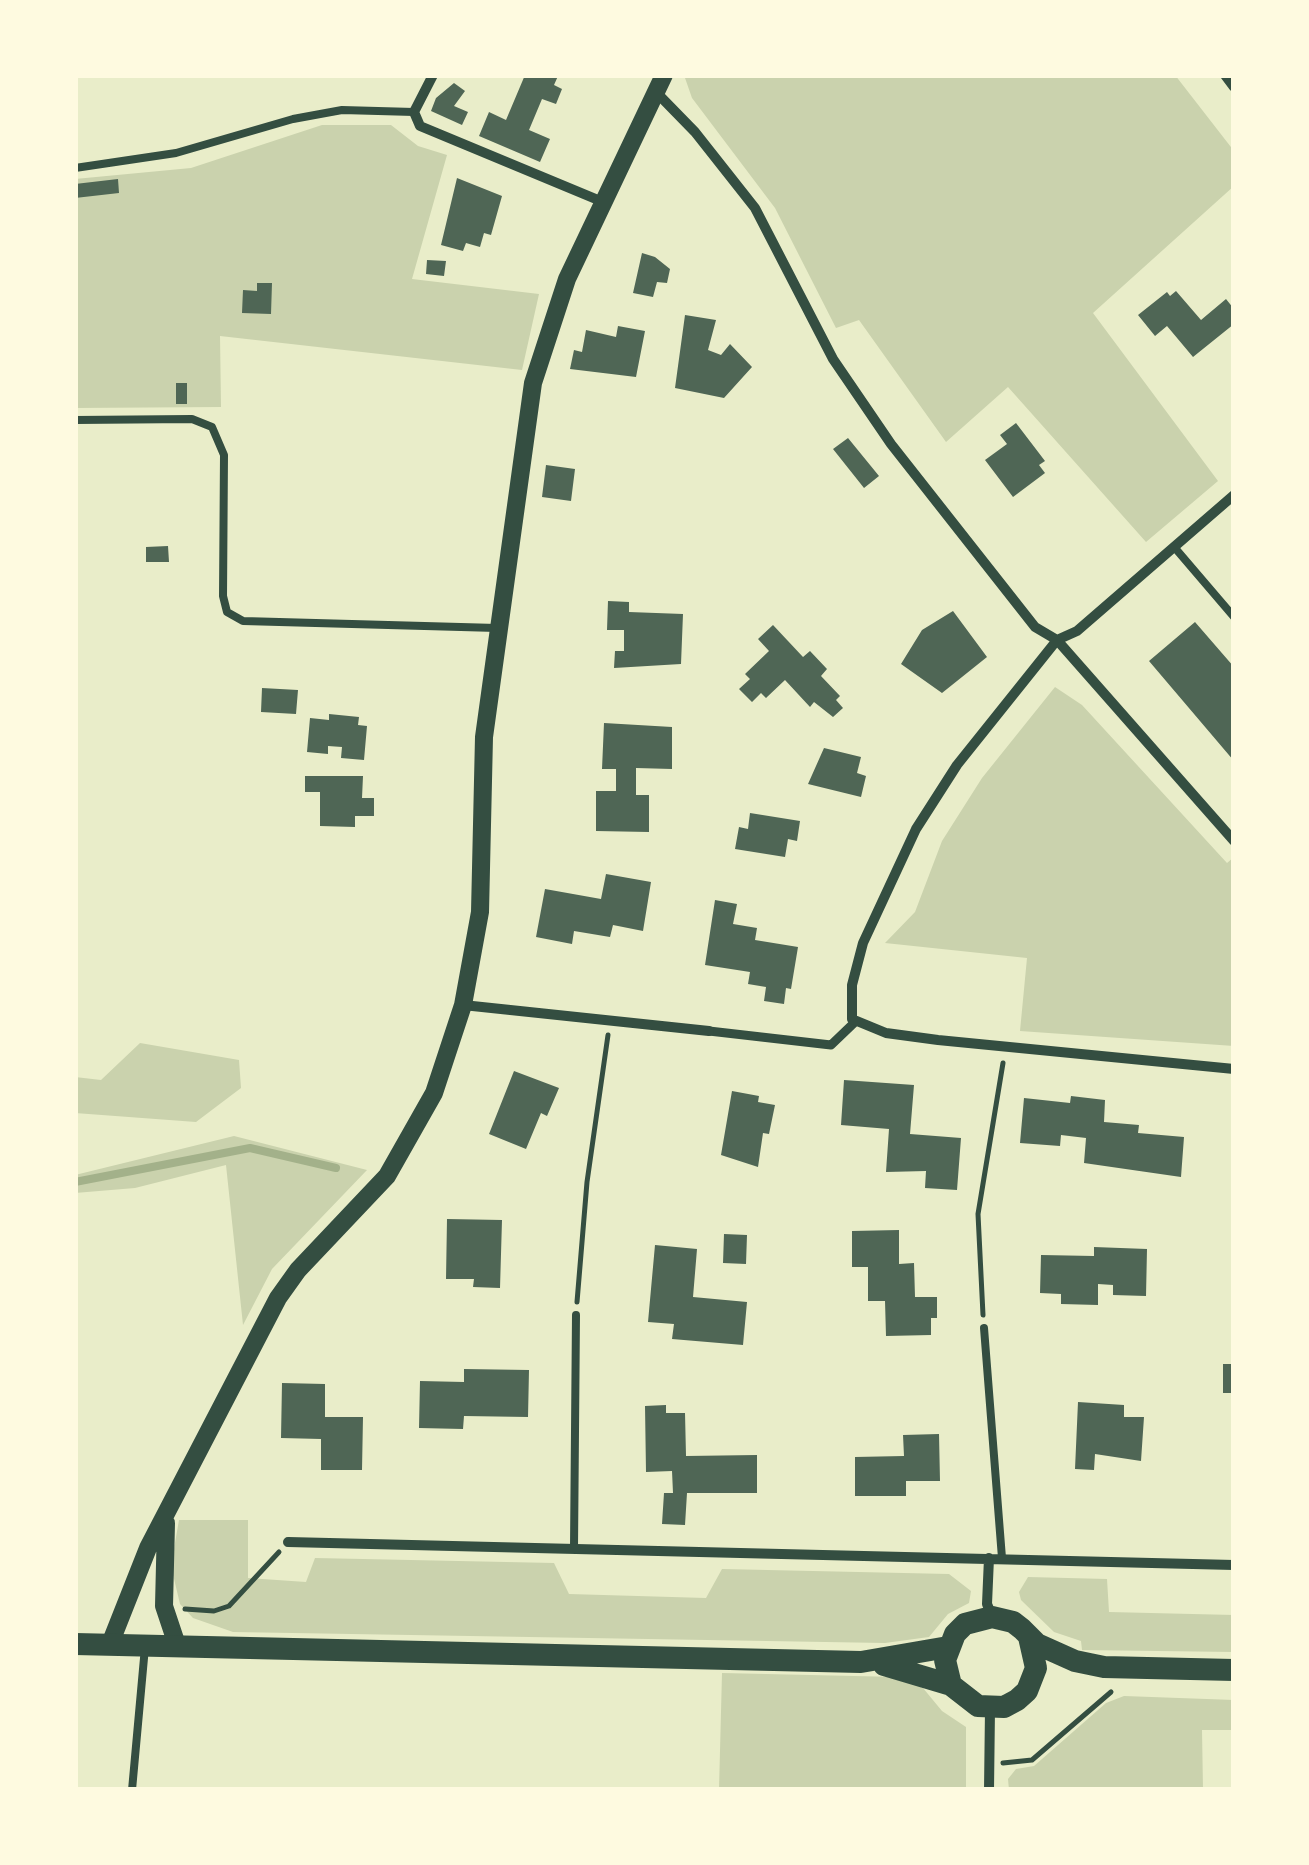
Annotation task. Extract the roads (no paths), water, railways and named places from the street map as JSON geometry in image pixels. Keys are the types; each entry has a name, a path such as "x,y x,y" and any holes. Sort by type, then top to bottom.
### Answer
{"main road":[{"path":"950,1685 945,1660 948,1646 965,1624 992,1617 1012,1622 1056,1654 1104,1666"},
{"path":"860,1662 950,1685 967,1702 990,1708 1016,1700 1034,1678 1036,1657 1029,1637"},
{"path":"75,1644 860,1662 948,1646"},
{"path":"1034,1678 1104,1666 1234,1670"}],"street":[{"path":"433,75 414,112 420,126 603,202"},
{"path":"1224,75 1234,87"},
{"path":"110,1644 148,1548 278,1298 298,1270 387,1176 413,1137 434,1093 463,1005 480,912 484,737 496,628 534,383 567,278 660,84 755,208 834,360 890,444 1035,628 1057,640 1234,841"},
{"path":"855,1022 850,1007 857,960 911,840 957,765 1057,640 1077,631 1234,495"},
{"path":"463,1005 831,1046 855,1022"},
{"path":"855,1022 886,1032 1006,1047 1234,1069"},
{"path":"166,1518 162,1588 178,1648"},
{"path":"288,1542 1234,1565"},
{"path":"992,1617 987,1604 996,1558"},
{"path":"990,1708 990,1790"}],"lane":[{"path":"75,168 176,154 293,119 342,110 414,112"},
{"path":"75,420 192,419 212,427 224,455 223,596 227,612 243,621 496,628"},
{"path":"1175,548 1234,616"},
{"path":"574,1547 576,1315"},
{"path":"984,1328 996,1558"},
{"path":"132,1790 144,1648"}],"waterway":[{"path":"75,1182 250,1148 336,1168"}]}
